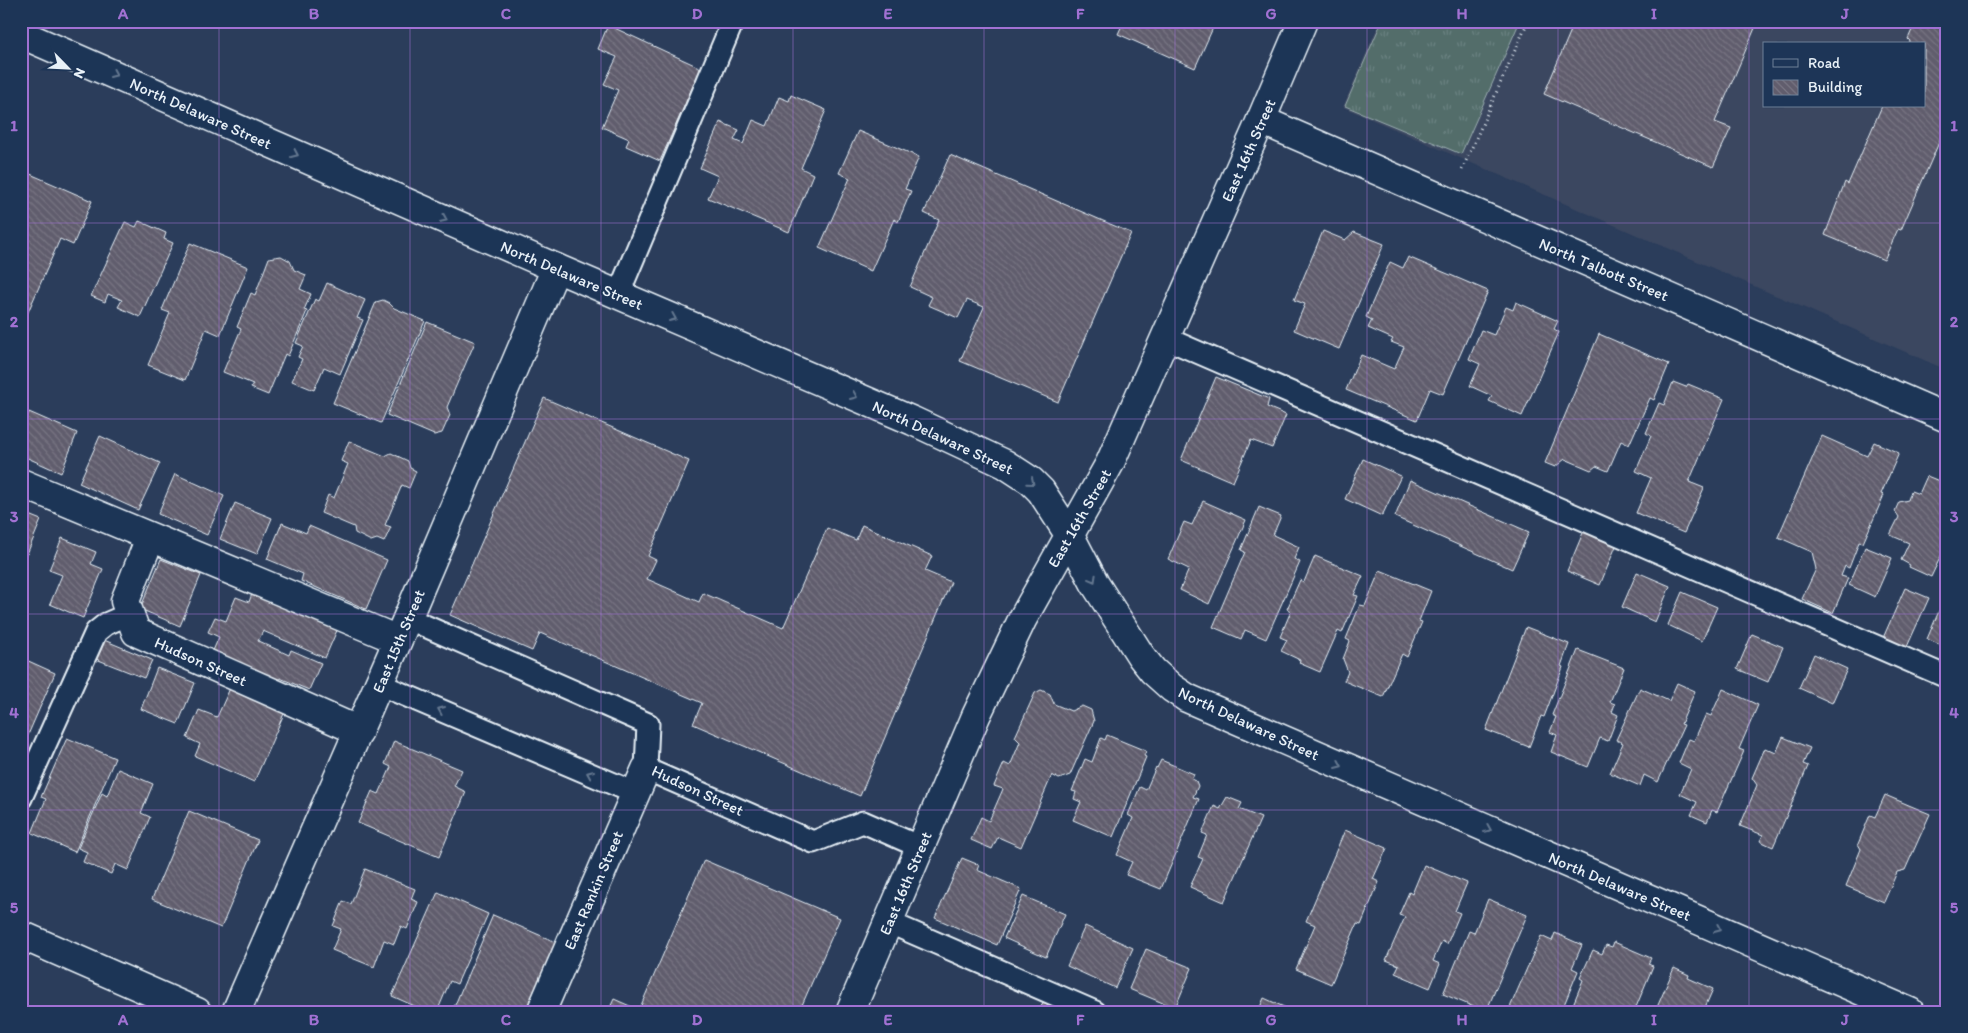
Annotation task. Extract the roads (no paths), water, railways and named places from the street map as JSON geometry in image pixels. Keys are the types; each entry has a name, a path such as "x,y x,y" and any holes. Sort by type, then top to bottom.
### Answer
{"main road":[{"name":"East 16th Street","path":"850,1012 976,716 1011,641 1110,463 1303,21"},
{"name":"North Delaware Street","path":"21,34 618,295 913,421 1005,464 1031,481 1041,491 1141,656 1160,676 1187,698 1910,1012"},
{"name":"North Talbott Street","path":"1261,120 1947,418"},
{"name":"East 15th Street","path":"236,1012 403,629 556,268"},
{"name":"Hudson Street","path":"21,483 150,538 403,629"},
{"path":"129,614 125,601 150,538"},
{"name":"Hudson Street","path":"129,614 136,632 359,731"},
{"name":"East Rankin Street","path":"542,1012 640,781"},
{"path":"21,935 197,1012"}],"lane":[{"path":"618,295 733,21"},
{"path":"1165,338 1947,677"},
{"path":"21,798 96,632 106,624 129,614"},
{"name":"Hudson Street","path":"403,629 648,724 640,781 813,842 863,822 920,847"},
{"path":"379,684 640,781"},
{"path":"888,922 1095,1012"}]}
